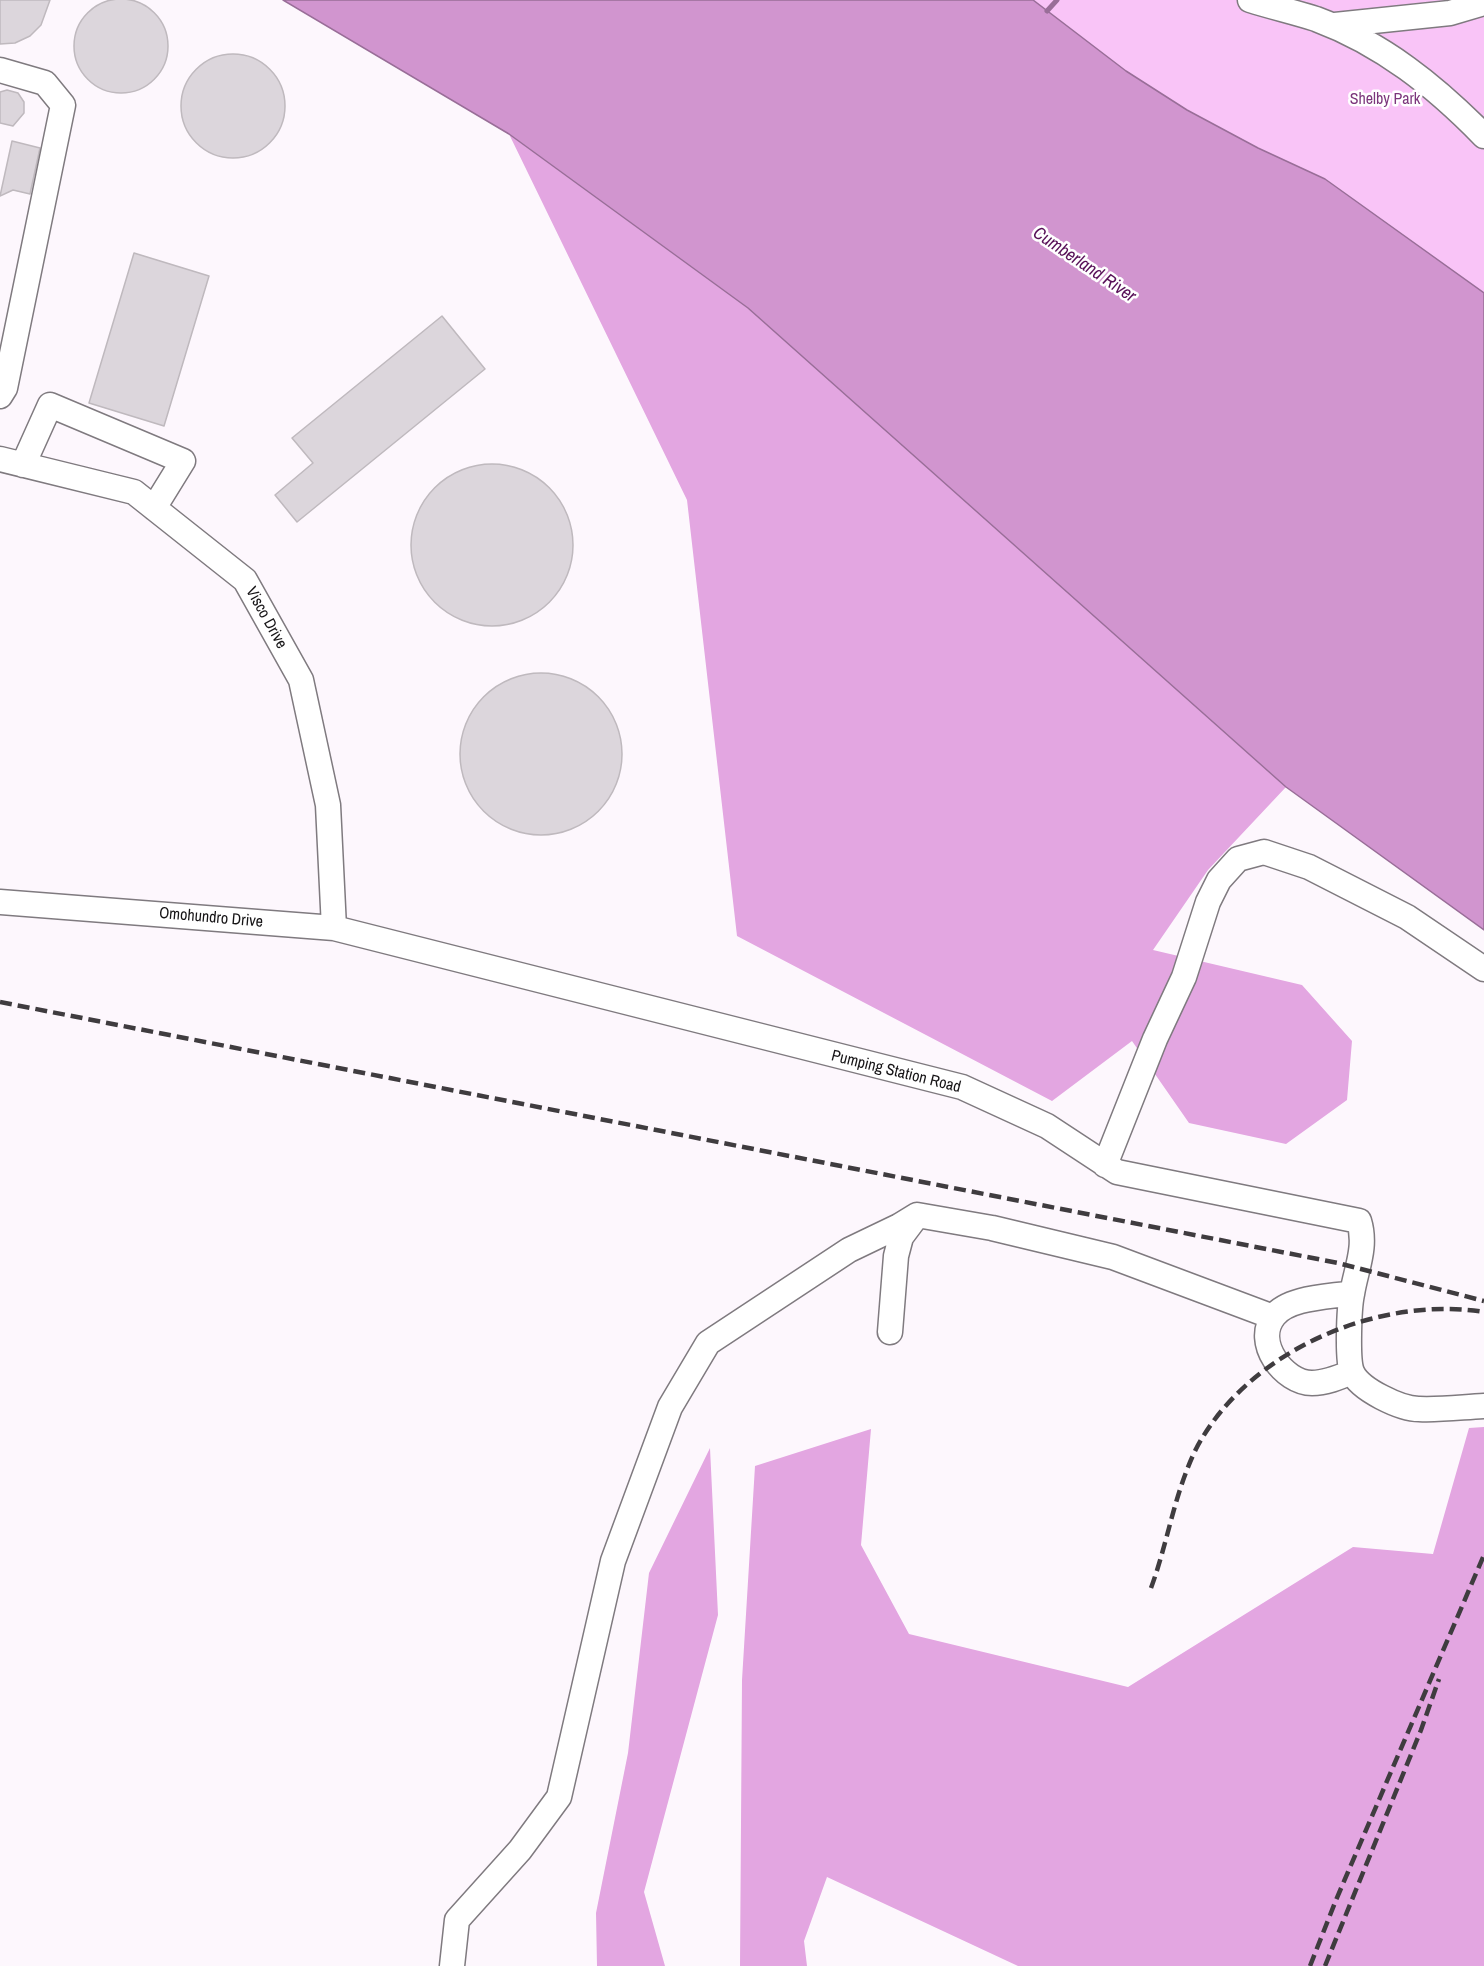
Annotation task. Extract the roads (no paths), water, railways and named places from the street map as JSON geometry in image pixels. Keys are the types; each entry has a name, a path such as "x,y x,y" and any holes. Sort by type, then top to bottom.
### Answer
{"street":[{"path":"1250,0 1330,25 1394,57 1429,83 1484,136"},
{"path":"1330,25 1450,13 1484,3"},
{"path":"0,70 45,83 63,105 5,388 0,396"},
{"path":"11,462 50,405 183,460 154,508"},
{"name":"Visco Drive","path":"11,462 135,492 245,580 302,680 328,806 334,928"},
{"path":"1105,1165 1155,1039 1184,977 1209,902 1219,880 1238,858 1264,852 1309,867 1407,917 1484,969"},
{"name":"Omohundro Drive","path":"0,902 334,928 419,950"},
{"name":"Pumping Station Road","path":"419,950 962,1087 1047,1126 1117,1172 1359,1221 1362,1233 1360,1268 1352,1293"},
{"path":"452,1966 456,1920 520,1850 559,1797 613,1560 670,1407 708,1343 849,1250 900,1227 917,1215 992,1228 1113,1257 1273,1317"},
{"path":"890,1332 896,1256 901,1237 917,1215"},
{"path":"1352,1372 1310,1383 1286,1373 1275,1363 1271,1352 1268,1336 1273,1317 1291,1304 1352,1293 1349,1325 1352,1372 1368,1389 1396,1403 1417,1410 1484,1406"}],"water":[{"name":"Cumberland River","path":"283,0 1033,0 1126,71 1187,110 1258,148 1325,179 1484,293 1484,930 1286,787 748,308 509,134"}],"waterway":[{"path":"1047,11 1057,0"}],"railway":[{"path":"0,1002 1338,1263 1484,1301"},
{"path":"1151,1588 1182,1483 1196,1449 1219,1414 1248,1384 1282,1358 1319,1337 1360,1322 1401,1312 1443,1309 1484,1312"},
{"path":"1310,1966 1484,1555"},
{"path":"1325,1966 1421,1730 1439,1679"}],"park label":[{"name":"Shelby Park","path":"1385,100"}]}
